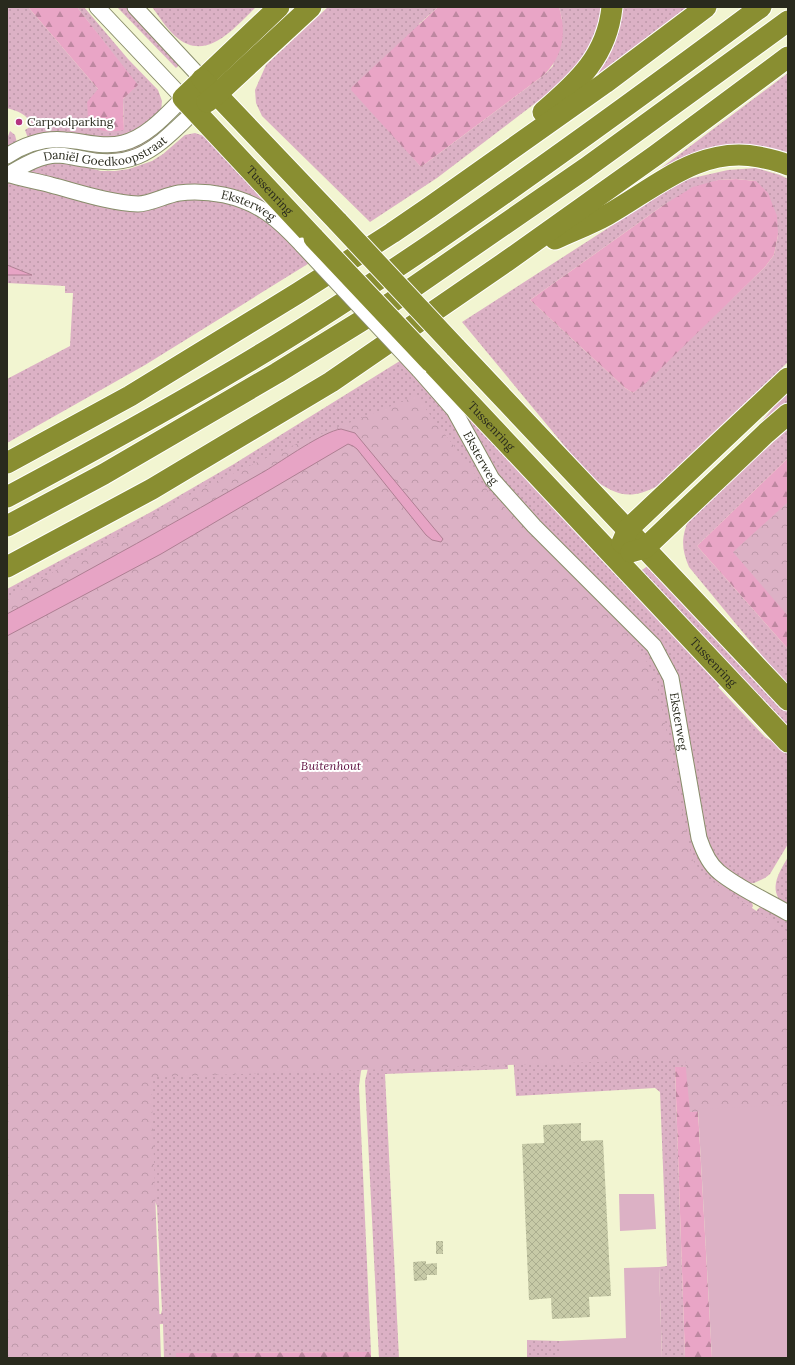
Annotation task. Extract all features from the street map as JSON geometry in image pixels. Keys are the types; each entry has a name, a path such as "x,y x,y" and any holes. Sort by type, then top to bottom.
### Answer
{"highway":[{"path":"189,104 202,79 279,7"},
{"path":"189,104 217,94 311,7"},
{"path":"430,207 566,93 580,79 592,63 604,40 612,7"},
{"path":"7,464 130,396 298,293 430,207 605,83 706,7"},
{"path":"7,497 171,407 251,360 374,282 521,183 641,97 761,7"},
{"path":"7,526 104,474 277,373 392,302 586,168 788,21"},
{"path":"7,566 152,489 331,382 507,262 656,155 788,57"},
{"path":"202,79 788,700"},
{"name":"Tussenring","path":"189,104 308,241 425,366 615,558 788,742"},
{"path":"507,262 606,215 673,173 690,165 719,156 733,154 758,156 788,165"},
{"path":"615,558 628,530 788,378"},
{"path":"615,558 645,548 788,414"}],"street":[{"path":"97,7 189,104"},
{"path":"135,7 202,79"},
{"name":"Daniël Goedkoopstraat","path":"7,156 25,146 55,139 109,145 123,143 146,133 189,104"},
{"name":"Daniël Goedkoopstraat","path":"9,173 31,161 57,155 108,162 124,160 137,156 158,145 189,104"},
{"name":"Eksterweg","path":"9,173 116,201 139,204 178,193 210,192 232,197 253,205 271,216 290,232 308,241"},
{"name":"Eksterweg","path":"425,366 454,410 492,479 534,526 654,646 671,678 698,838 703,850 718,871 735,883 788,913"}],"green space":[{"path":"7,7 28,7 98,89 124,130 123,99 137,85 77,7 84,7 128,59 158,90 162,101 161,110 158,115 121,140 28,138 25,130 33,125 28,118 22,114 7,108"},
{"path":"28,7 77,7 138,85 123,99 124,130 105,131 92,125 88,119 87,102 98,89"},
{"path":"117,7 128,7 180,64 176,68"},
{"path":"152,7 256,7 229,33 219,40 208,45 198,46 186,44 175,36"},
{"path":"328,7 438,7 419,24 408,152 421,167 544,75 553,66 562,19 559,7 603,7 600,22 590,49 567,79 437,178 370,222 262,116 256,103 255,90 266,65"},
{"path":"438,7 559,7 563,26 563,35 559,52 550,68 544,75 421,167 351,90 352,87"},
{"path":"617,7 687,7 586,83"},
{"path":"788,73 788,158 772,151 645,180"},
{"path":"165,121 172,128 126,156 45,153 43,145 88,148"},
{"path":"10,131 15,135 17,143 7,152 7,139"},
{"path":"195,133 204,136 280,216 170,189 135,198 108,194 23,171 42,161 71,160 89,168 101,171 129,169 152,161 163,154 185,135"},
{"path":"756,168 788,179 788,362 658,486 648,491 630,495 616,492 608,489 591,478 462,322 658,196 688,179 728,170","holes":["736,179 756,181 778,235 774,255 765,267 633,393 625,388 530,300 665,204 718,180"]},
{"path":"736,179 756,181 768,193 777,216 778,235 774,255 765,267 647,382 633,393 625,388 530,300 665,204 693,187 718,180"},
{"path":"7,181 105,203 174,199 222,199 266,218 311,262 145,365 7,443 7,379 70,346 73,293 65,293 65,286 7,283 7,275 32,275 7,265"},
{"name":"Buitenhout","path":"403,359 452,415 488,479 513,515 585,585 646,648 660,669 665,679 689,825 696,850 701,861 750,896 753,906 718,970 364,1066 361,1071 359,1086 371,1352 176,1353 176,1358 164,1358 163,1324 7,1332 119,1316 161,1314 162,1310 157,1206 106,1095 7,720 7,589 151,512 234,464"},
{"path":"788,390 788,403 754,431 787,391"},
{"name":"Buitenhout","path":"416,396 488,491 568,569 636,643 656,678 692,859 704,876 788,932 788,1108 690,1112 685,1059 151,1077 161,1358 7,1358 7,598 200,489 294,445"},
{"path":"455,398 701,659 720,686 718,687 765,737 770,740 772,739 788,753 788,844 770,874 765,878 754,883 749,883 732,876 710,853 704,834 672,670 532,518 493,470"},
{"path":"788,429 788,458 697,546 788,649 788,687 689,567 683,548 683,542 685,530 690,517"},
{"path":"788,458 788,649 697,546"},
{"path":"788,502 788,616 733,552"},
{"path":"649,565 788,707 788,730 642,575 642,570"},
{"path":"788,857 788,907 781,902 777,896 776,883"},
{"path":"763,904 788,918 788,1065 675,1067 685,1358 662,1358 659,1267 667,1266 660,1092 655,1088 516,1096 513,1055 747,928 757,910"},
{"path":"507,1055 508,1069 385,1074 399,1358 379,1358 365,1081 368,1068"},
{"path":"788,1065 698,1110 712,1358 685,1358 675,1067"},
{"path":"788,1105 788,1358 712,1358 698,1109"},
{"path":"619,1194 654,1194 656,1229 620,1231"},
{"path":"659,1267 662,1358 560,1358 560,1341 626,1338 624,1268"},
{"path":"527,1340 560,1341 560,1358 527,1358"},
{"path":"371,1352 371,1358 176,1358 176,1353"}],"shaded area":[{"path":"7,265 32,275 7,275"},
{"path":"341,429 355,433 443,539 441,542 432,540 426,535 357,449 348,444 161,554 7,636 7,614 201,508 324,435"}],"building":[{"path":"581,1123 581,1141 603,1140 611,1296 589,1297 590,1317 552,1319 551,1298 529,1300 522,1144 544,1143 543,1125"},
{"path":"436,1241 443,1241 443,1254 436,1254"},
{"path":"426,1261 426,1264 437,1263 437,1275 427,1275 427,1280 414,1281 413,1262"}],"place":[{"name":"Carpoolparking","path":"19,122"}]}
